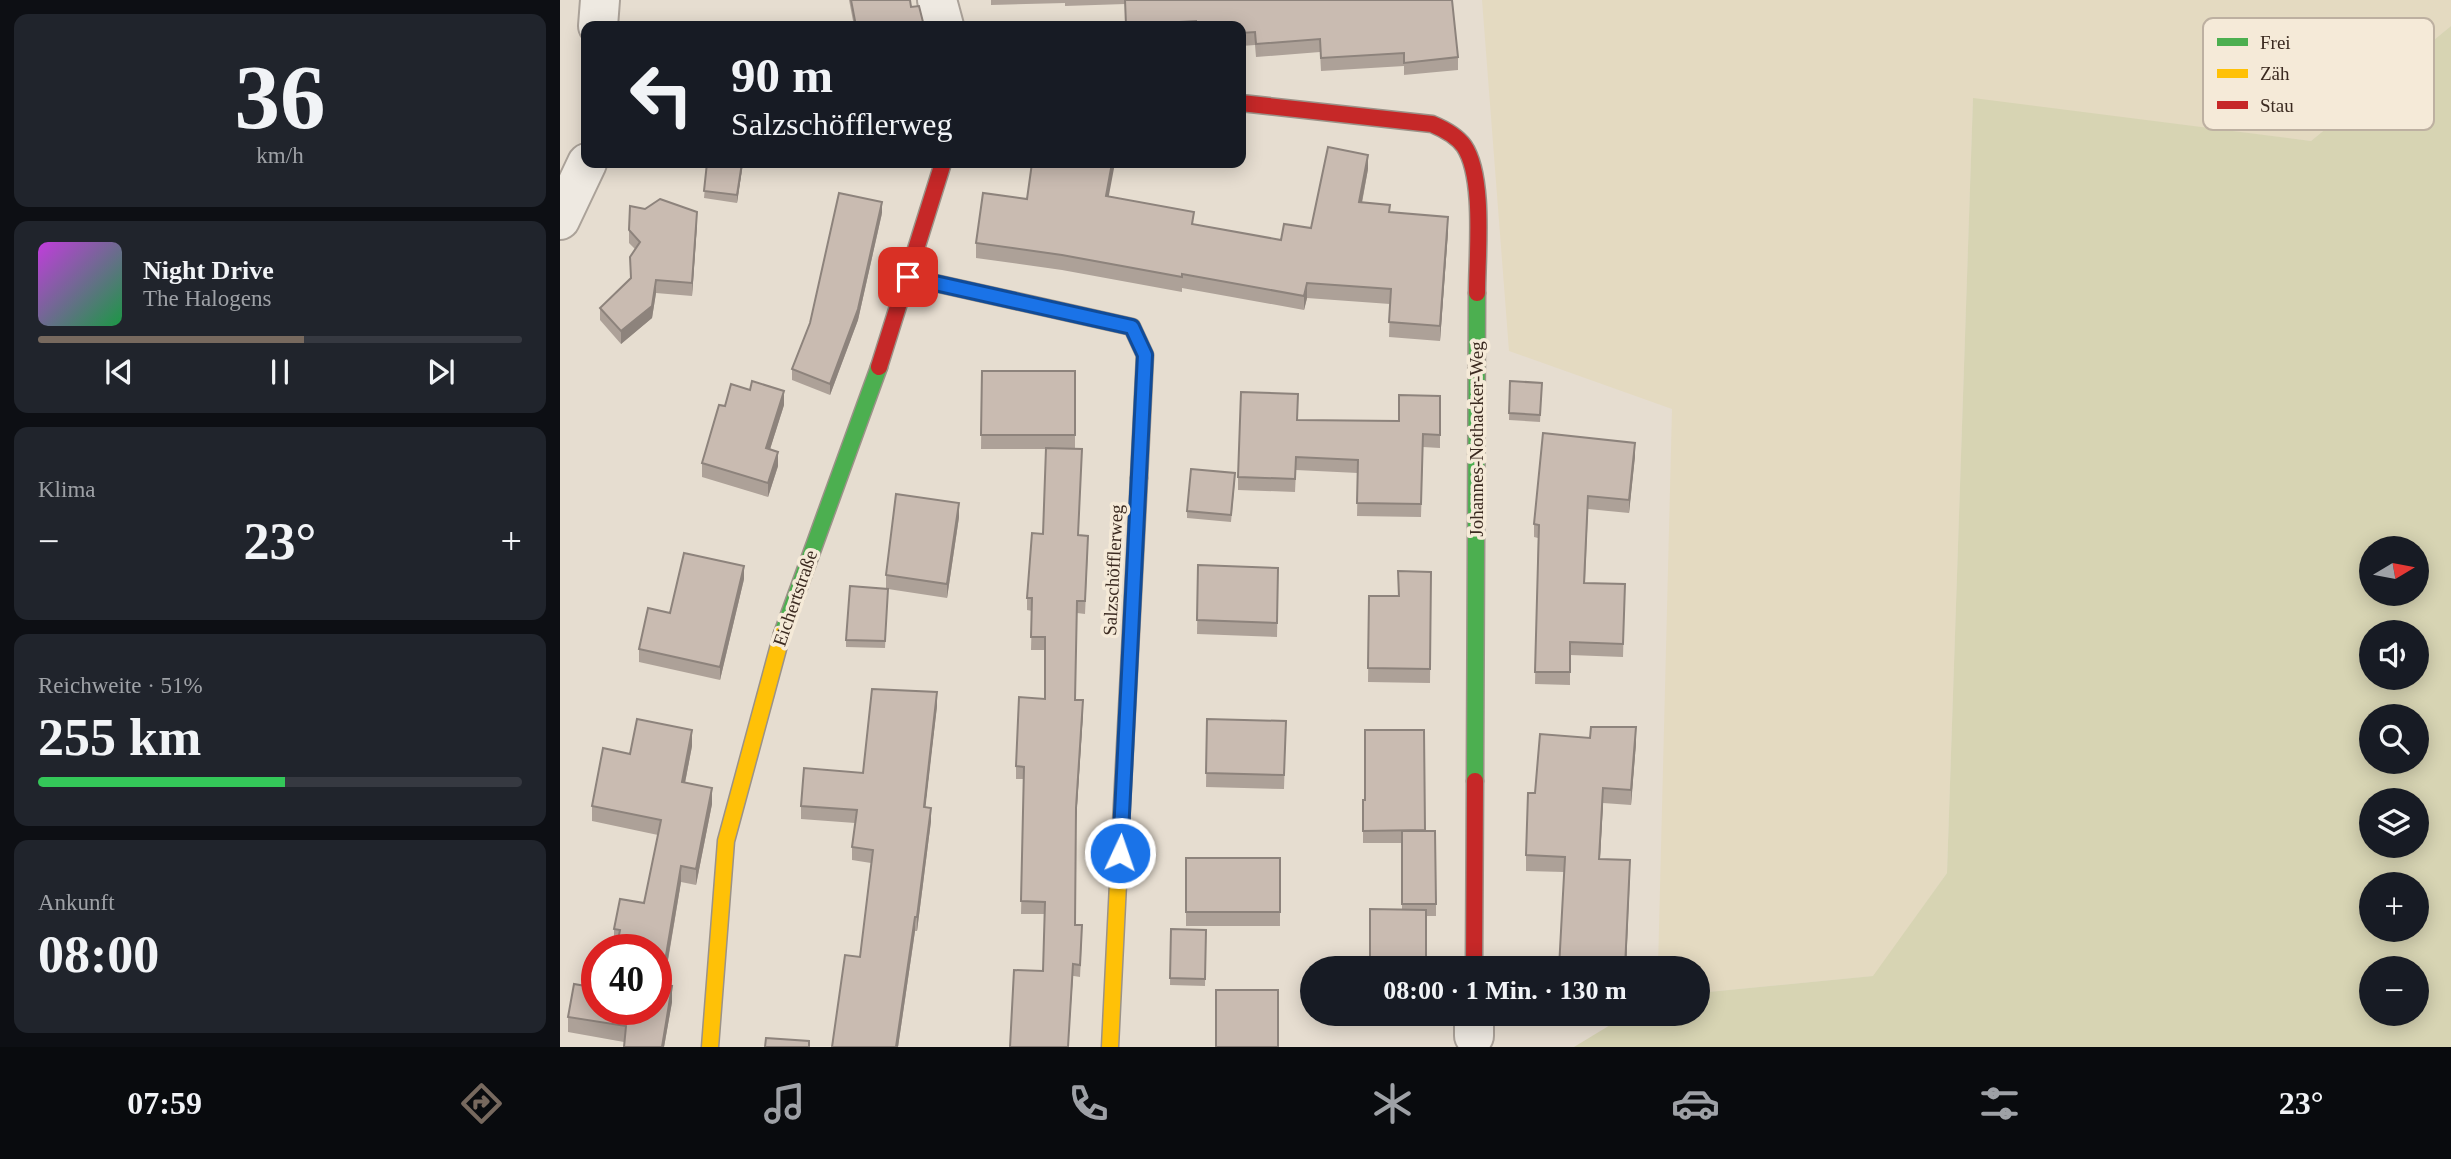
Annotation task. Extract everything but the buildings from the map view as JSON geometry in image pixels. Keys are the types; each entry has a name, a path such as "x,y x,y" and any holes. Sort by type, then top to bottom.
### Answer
{"street":[{"path":"598,21 600,0"},
{"path":"937,0 943,21"},
{"name":"Johannes-Nothacker-Weg","path":"1246,104 1432,124 1452,132 1463,144 1471,160 1477,185 1474,956"},
{"path":"560,220 585,168"},
{"name":"Eichertstraße","path":"710,1047 726,841 780,639 890,337 941,168"},
{"name":"Salzschöfflerweg","path":"908,277 1132,327 1145,355 1110,1047"}],"shaded area":[{"path":"1482,0 2451,0 2451,26 2434,40 2434,18 2203,18 2203,128 1973,99 1947,873 1874,976 1710,992 1710,956 1658,956 1672,409 1509,351"},
{"path":"2451,26 2451,1047 1574,1047 1609,1026 1710,1026 1710,992 1873,976 1947,873 1973,98 2203,127 2203,130 2225,130 2311,141 2324,130 2434,130 2434,40"},
{"path":"2222,130 2324,130 2311,141"}],"traffic: fast":[{"path":"1475,781 1477,293"},
{"path":"782,634 879,367"},
{"path":"1119,863 1139,478"}],"traffic: slow":[{"path":"710,1047 726,841 782,634"},
{"path":"1110,1047 1119,863"}],"traffic: jam":[{"path":"1246,104 1432,124 1454,136 1464,146 1475,177 1478,216 1477,293"},
{"path":"879,367 941,168"},
{"path":"908,277 1132,327 1145,355 1139,478"},
{"path":"1474,956 1475,781"}],"route":[{"path":"908,277 1132,327 1145,355 1120,853"}]}
